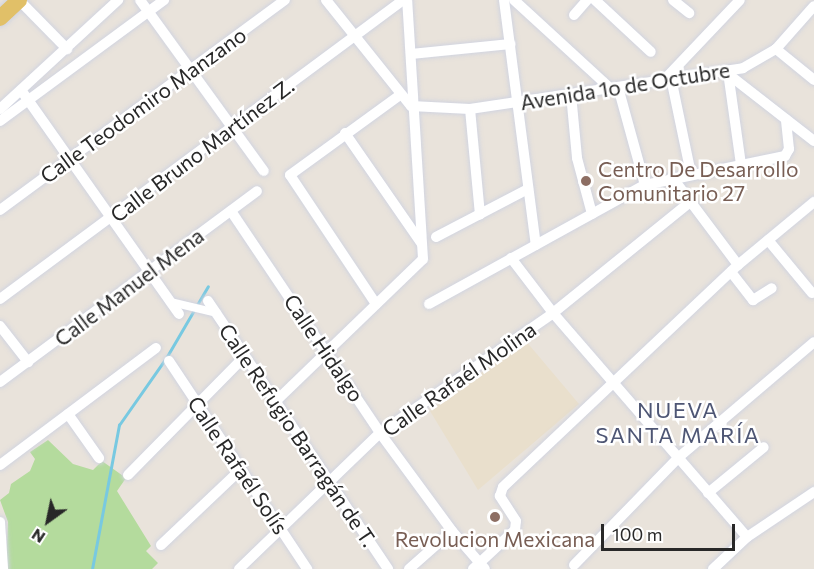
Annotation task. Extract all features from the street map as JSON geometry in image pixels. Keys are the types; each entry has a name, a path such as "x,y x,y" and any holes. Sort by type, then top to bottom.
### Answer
{"main road":[{"path":"0,18 19,0"}],"street":[{"path":"19,0 67,49"},
{"path":"0,108 118,0"},
{"path":"140,0 264,171"},
{"path":"0,121 164,0"},
{"name":"Calle Teodomiro Manzano","path":"0,210 285,0"},
{"path":"326,0 411,106"},
{"path":"276,401 420,263 422,244 411,106 411,54 405,0"},
{"name":"Calle Bruno Martínez Z.","path":"0,299 405,0"},
{"path":"504,0 520,101 528,189 536,244"},
{"path":"514,0 614,87 645,185"},
{"path":"574,15 587,0"},
{"path":"596,0 651,52"},
{"path":"673,0 688,13"},
{"path":"691,174 668,79 740,0"},
{"name":"Avenida 1o de Octubre","path":"411,106 470,109 728,72 754,64 776,49 812,11"},
{"path":"411,54 511,44"},
{"path":"776,49 814,80"},
{"path":"728,72 814,141"},
{"path":"728,72 741,164"},
{"path":"21,90 175,306 214,313"},
{"path":"572,94 577,158 592,214"},
{"path":"376,304 290,175 345,132 400,95"},
{"path":"470,109 480,214"},
{"path":"429,304 645,185 672,177 787,154 786,119"},
{"path":"345,132 422,244"},
{"path":"672,177 735,268 753,300 772,288"},
{"path":"436,237 528,189"},
{"name":"Calle Manuel Mena","path":"0,382 150,273 257,191"},
{"name":"Calle Rafaél Molina","path":"239,569 380,433 553,313 690,202"},
{"path":"479,567 515,530 516,521 500,496 503,488 735,268 814,202"},
{"name":"Calle Hidalgo","path":"231,211 380,433 479,567"},
{"path":"768,240 812,293"},
{"path":"511,258 553,313 747,537"},
{"name":"Calle Refugio Barragán de T.","path":"208,300 214,313 276,401 388,569"},
{"path":"0,326 28,362"},
{"path":"574,565 679,457 814,342"},
{"path":"0,465 156,348"},
{"path":"128,475 245,356"},
{"name":"Calle Rafaél Solís","path":"169,361 307,569"},
{"path":"68,414 99,458"},
{"path":"708,493 764,447"},
{"path":"161,545 241,469"},
{"path":"713,569 747,537 812,490"},
{"path":"0,522 3,569"},
{"path":"409,569 452,531"}],"shaded area":[{"path":"525,340 579,404 478,490 430,411"}],"green space":[{"path":"48,440 73,464 93,470 102,461 126,478 117,491 151,546 146,551 158,563 152,569 6,569 8,522 0,500 9,493 11,484 30,471 35,459 30,452"}],"waterway":[{"path":"92,569 119,425 166,358 208,286"}],"place":[{"name":"Centro De Desarrollo Comunitario 27","path":"586,181"},
{"name":"Revolucion Mexicana","path":"495,517"}],"district":[{"name":"NUEVA SANTA MARÍA","path":"678,422"}]}
